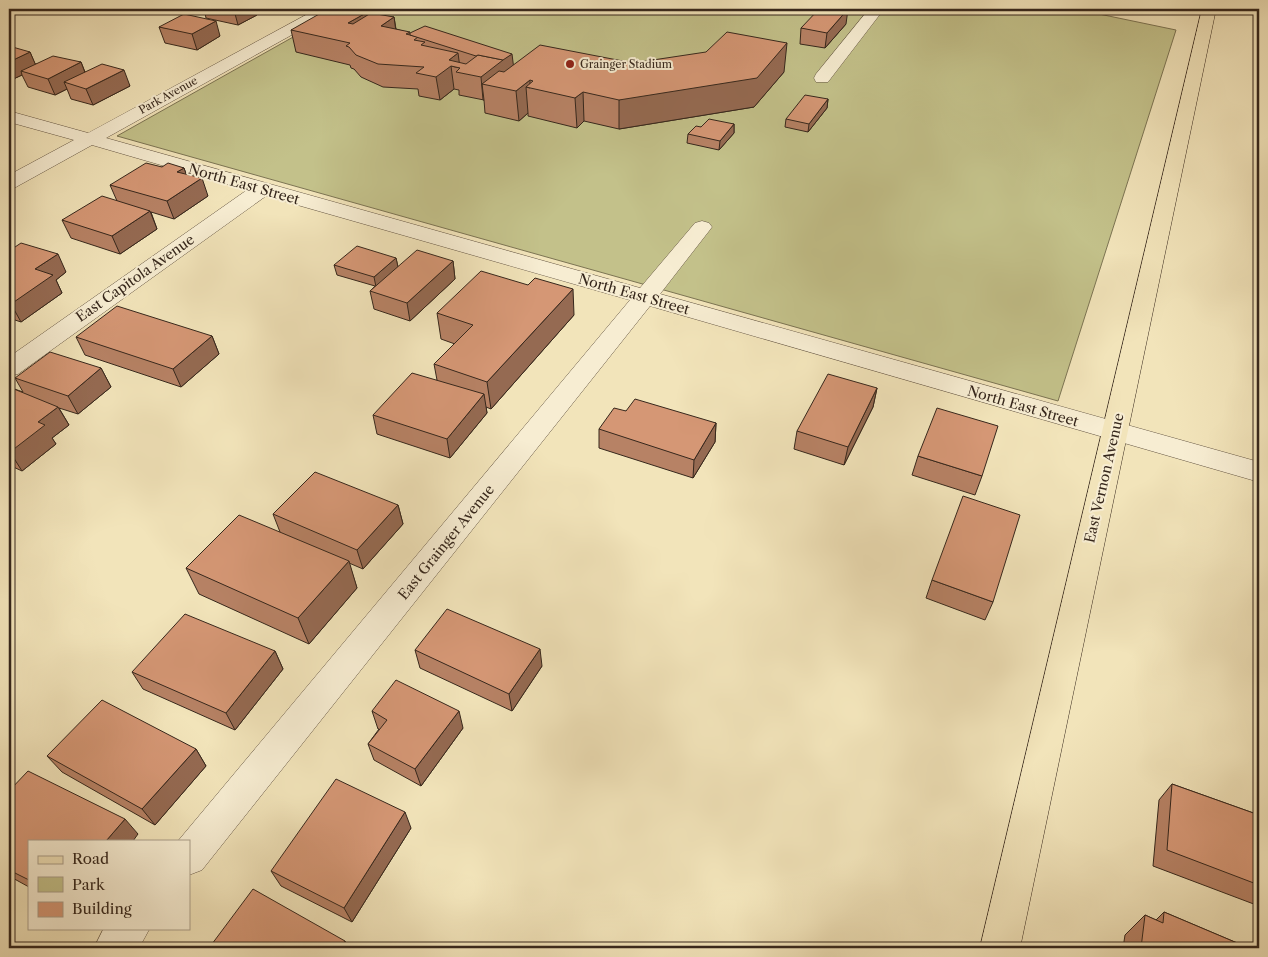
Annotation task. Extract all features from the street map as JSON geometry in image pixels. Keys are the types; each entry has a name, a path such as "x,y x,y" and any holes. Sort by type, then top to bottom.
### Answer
{"main road":[{"name":"East Vernon Avenue","path":"1000,948 1209,9"}],"street":[{"name":"Park Avenue","path":"9,183 322,9"},
{"path":"822,78 877,9"},
{"name":"North East Street","path":"9,116 1259,472"},
{"name":"East Capitola Avenue","path":"9,368 262,189"},
{"name":"East Grainger Avenue","path":"190,856 702,227"},
{"path":"114,948 128,930"}],"green space":[{"path":"343,9 1075,9 1176,30 1058,401 117,136"}],"building":[{"path":"328,9 348,9 366,13 348,23 353,24 371,13 394,17 381,26 410,32 406,34 418,37 414,40 425,42 421,45 458,53 449,60 466,64 478,55 503,60 481,77 456,72 460,68 451,66 436,77 416,73 424,67 378,64 356,55 346,46 350,43 291,30"},
{"path":"819,9 848,9 827,33 801,28"},
{"path":"184,14 216,21 192,34 159,27"},
{"path":"425,26 512,54 503,60 476,56 410,35 410,33"},
{"path":"727,32 787,43 757,78 619,100 583,92 575,98 526,87 533,81 530,80 516,91 482,84 499,71 504,72 540,45 633,63 706,52"},
{"path":"9,46 30,52 9,62"},
{"path":"53,56 81,62 48,79 21,71"},
{"path":"102,64 124,70 86,89 64,82"},
{"path":"805,95 828,99 809,124 786,119"},
{"path":"709,119 734,124 720,141 688,134 696,126 701,127"},
{"path":"146,163 162,167 168,163 184,168 177,172 202,178 167,201 110,185"},
{"path":"102,196 150,211 112,236 62,220"},
{"path":"21,243 58,254 35,269 53,275 11,304 9,303 9,251"},
{"path":"357,246 396,258 374,277 334,265"},
{"path":"417,250 453,261 407,303 370,291"},
{"path":"481,271 528,285 535,278 573,289 487,382 434,364 473,325 437,313"},
{"path":"117,306 212,336 173,369 76,337"},
{"path":"50,352 101,368 68,396 15,378"},
{"path":"412,373 484,394 447,439 373,415"},
{"path":"828,374 877,388 848,447 797,431"},
{"path":"9,387 58,407 38,422 45,425 10,452 9,451"},
{"path":"635,399 716,423 694,460 599,429 614,408 626,411"},
{"path":"937,408 998,426 982,476 918,456"},
{"path":"315,472 398,505 357,550 273,514"},
{"path":"963,496 1020,515 993,602 932,580"},
{"path":"239,515 349,561 298,618 186,568"},
{"path":"447,609 540,649 509,694 415,650"},
{"path":"185,614 275,651 226,713 132,672"},
{"path":"396,680 459,711 415,769 368,744 387,720 372,711"},
{"path":"102,700 196,749 142,809 47,756"},
{"path":"28,771 125,819 107,840 28,840 28,880 9,870 9,791"},
{"path":"336,779 405,812 344,908 271,871"},
{"path":"1172,784 1259,815 1259,885 1167,850"},
{"path":"253,889 345,941 341,948 209,948"},
{"path":"1164,912 1249,948 1141,948 1145,915 1163,923"}],"place":[{"name":"Grainger Stadium","path":"570,64"}]}
